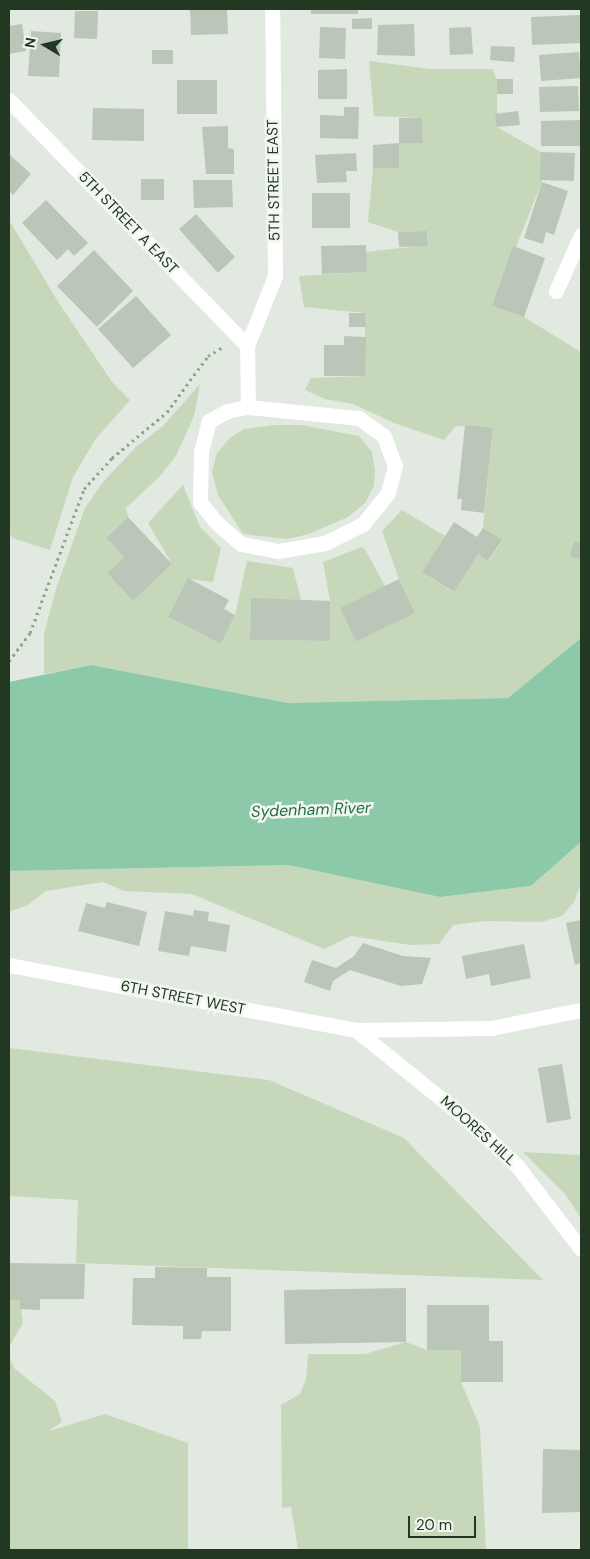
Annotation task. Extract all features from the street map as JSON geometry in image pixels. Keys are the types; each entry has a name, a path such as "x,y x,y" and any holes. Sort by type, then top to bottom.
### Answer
{"street":[{"name":"5TH STREET EAST","path":"247,346 275,276 272,9"},
{"name":"5TH STREET A EAST","path":"9,100 247,346"},
{"path":"556,291 581,235"},
{"path":"247,346 248,407"},
{"path":"248,407 359,418 384,436 395,466 388,493 363,524 325,543 278,551 241,544 216,522 200,502 201,452 209,421 227,411 248,407"},
{"name":"6TH STREET WEST","path":"9,965 356,1030 491,1028 581,1010"},
{"name":"MOORES HILL","path":"356,1030 480,1130 518,1167 581,1249"}],"path":[{"path":"9,661 30,633 84,489 112,458 167,412 208,356 222,347 247,346"}],"shaded area":[{"path":"369,61 430,69 492,69 497,79 497,127 541,152 542,182 492,306 524,317 581,352 581,638 509,698 288,703 91,665 44,674 44,634 56,589 85,508 103,482 136,447 163,426 200,384 194,416 176,456 160,476 126,508 128,517 106,538 124,557 107,573 133,601 172,564 148,523 183,485 200,527 221,548 213,582 188,579 168,617 221,644 235,615 247,561 293,568 301,600 251,599 250,640 329,641 330,601 323,562 362,547 385,586 340,608 356,642 415,613 399,579 382,531 402,510 445,536 422,572 453,592 478,554 489,561 502,541 483,528 493,428 456,426 444,440 394,423 353,404 325,399 305,390 311,378 365,376 365,313 304,307 299,276 366,272 366,252 428,245 427,231 398,232 368,222 373,168 399,167 399,143 423,143 422,118 374,116"},
{"path":"9,220 57,300 112,382 130,400 95,440 73,477 50,550 12,538 9,531"},
{"path":"274,425 301,425 359,436 372,452 375,470 374,486 365,503 348,517 309,534 287,539 243,534 218,495 212,472 217,453 231,437 244,429"},
{"path":"581,842 581,883 574,902 562,916 541,922 486,921 453,925 439,944 410,945 351,936 324,949 192,894 124,891 103,882 46,891 28,905 9,912 9,871 288,865 440,897 531,886"},
{"path":"9,1048 269,1080 404,1138 543,1280 76,1263 78,1200 9,1196"},
{"path":"523,1152 581,1155 581,1218 565,1194"},
{"path":"9,1300 20,1300 23,1323 9,1347"},
{"path":"406,1342 427,1350 461,1350 461,1382 480,1427 486,1550 298,1550 291,1507 282,1508 281,1405 300,1394 306,1379 308,1354 365,1354"},
{"path":"9,1355 14,1368 55,1401 62,1422 49,1431 105,1414 188,1443 188,1550 9,1550"}],"water":[{"name":"Sydenham River","path":"581,638 581,842 531,886 440,897 288,865 9,871 9,682 91,665 288,703 508,698"}],"building":[{"path":"190,9 227,9 228,34 191,35"},
{"path":"311,9 358,9 358,14 311,14"},
{"path":"75,11 98,11 97,39 74,38"},
{"path":"580,15 581,43 532,45 531,17"},
{"path":"372,18 372,29 352,29 352,19"},
{"path":"22,24 26,51 9,54 9,26"},
{"path":"414,24 415,56 377,55 378,25"},
{"path":"320,27 346,28 345,59 319,58"},
{"path":"471,27 473,54 450,55 449,28"},
{"path":"31,31 61,33 59,77 28,76"},
{"path":"491,46 515,47 514,62 490,60"},
{"path":"152,50 173,50 173,64 152,64"},
{"path":"579,52 581,78 541,81 539,55"},
{"path":"347,69 347,99 318,99 318,70"},
{"path":"497,79 513,79 513,94 497,94"},
{"path":"177,80 217,80 217,114 177,114"},
{"path":"578,86 579,111 540,112 539,87"},
{"path":"344,107 359,107 358,139 320,138 320,115 344,116"},
{"path":"93,108 144,109 144,141 92,140"},
{"path":"518,111 520,125 497,127 495,114"},
{"path":"399,118 422,118 423,143 399,143"},
{"path":"580,120 580,146 541,146 541,121"},
{"path":"228,126 228,148 234,149 234,174 206,174 202,127"},
{"path":"399,143 399,168 373,168 373,145"},
{"path":"541,152 575,153 574,181 540,180"},
{"path":"356,153 357,171 346,171 347,182 317,183 315,155"},
{"path":"9,154 31,174 13,195 9,191"},
{"path":"141,179 164,179 164,200 141,200"},
{"path":"193,180 232,180 233,207 194,208"},
{"path":"542,182 568,191 554,235 546,232 543,244 524,238"},
{"path":"312,193 350,193 350,228 312,228"},
{"path":"46,200 88,243 74,256 68,249 57,260 22,223"},
{"path":"196,214 235,257 218,273 179,229"},
{"path":"427,231 428,246 399,247 398,232"},
{"path":"366,245 367,272 322,274 321,246"},
{"path":"513,246 545,258 524,317 492,306"},
{"path":"94,250 133,291 97,327 57,286"},
{"path":"136,296 171,335 133,368 98,329"},
{"path":"349,313 365,313 366,327 349,327"},
{"path":"344,336 366,337 365,376 324,376 324,345 344,345"},
{"path":"465,425 493,428 484,513 461,510 462,499 457,499"},
{"path":"128,517 172,564 133,601 107,573 124,557 106,538"},
{"path":"454,522 477,537 483,528 502,540 488,561 478,554 454,592 422,572"},
{"path":"574,541 581,543 581,559 570,557"},
{"path":"188,578 229,600 224,609 235,615 221,644 168,617"},
{"path":"399,579 415,613 356,642 340,608"},
{"path":"251,598 330,601 330,641 250,640"},
{"path":"107,902 147,912 139,946 78,931 86,903 105,908"},
{"path":"194,910 209,912 208,921 230,925 226,952 191,946 189,956 158,951 165,911 193,916"},
{"path":"581,920 581,963 575,965 566,923"},
{"path":"363,943 403,956 431,958 422,984 401,986 350,970 333,981 330,991 304,982 312,960 336,968 354,956"},
{"path":"524,944 531,978 491,986 489,974 466,979 462,956"},
{"path":"562,1064 571,1119 547,1123 538,1068"},
{"path":"9,1263 85,1264 84,1299 40,1299 40,1310 20,1309 20,1300 9,1300"},
{"path":"155,1267 207,1268 207,1277 231,1277 231,1331 202,1331 201,1339 183,1339 183,1326 132,1325 133,1278 155,1278"},
{"path":"406,1288 406,1342 285,1344 284,1290"},
{"path":"427,1305 489,1305 489,1341 503,1341 503,1382 461,1382 461,1350 427,1350"},
{"path":"543,1449 580,1450 581,1512 542,1513"}]}
